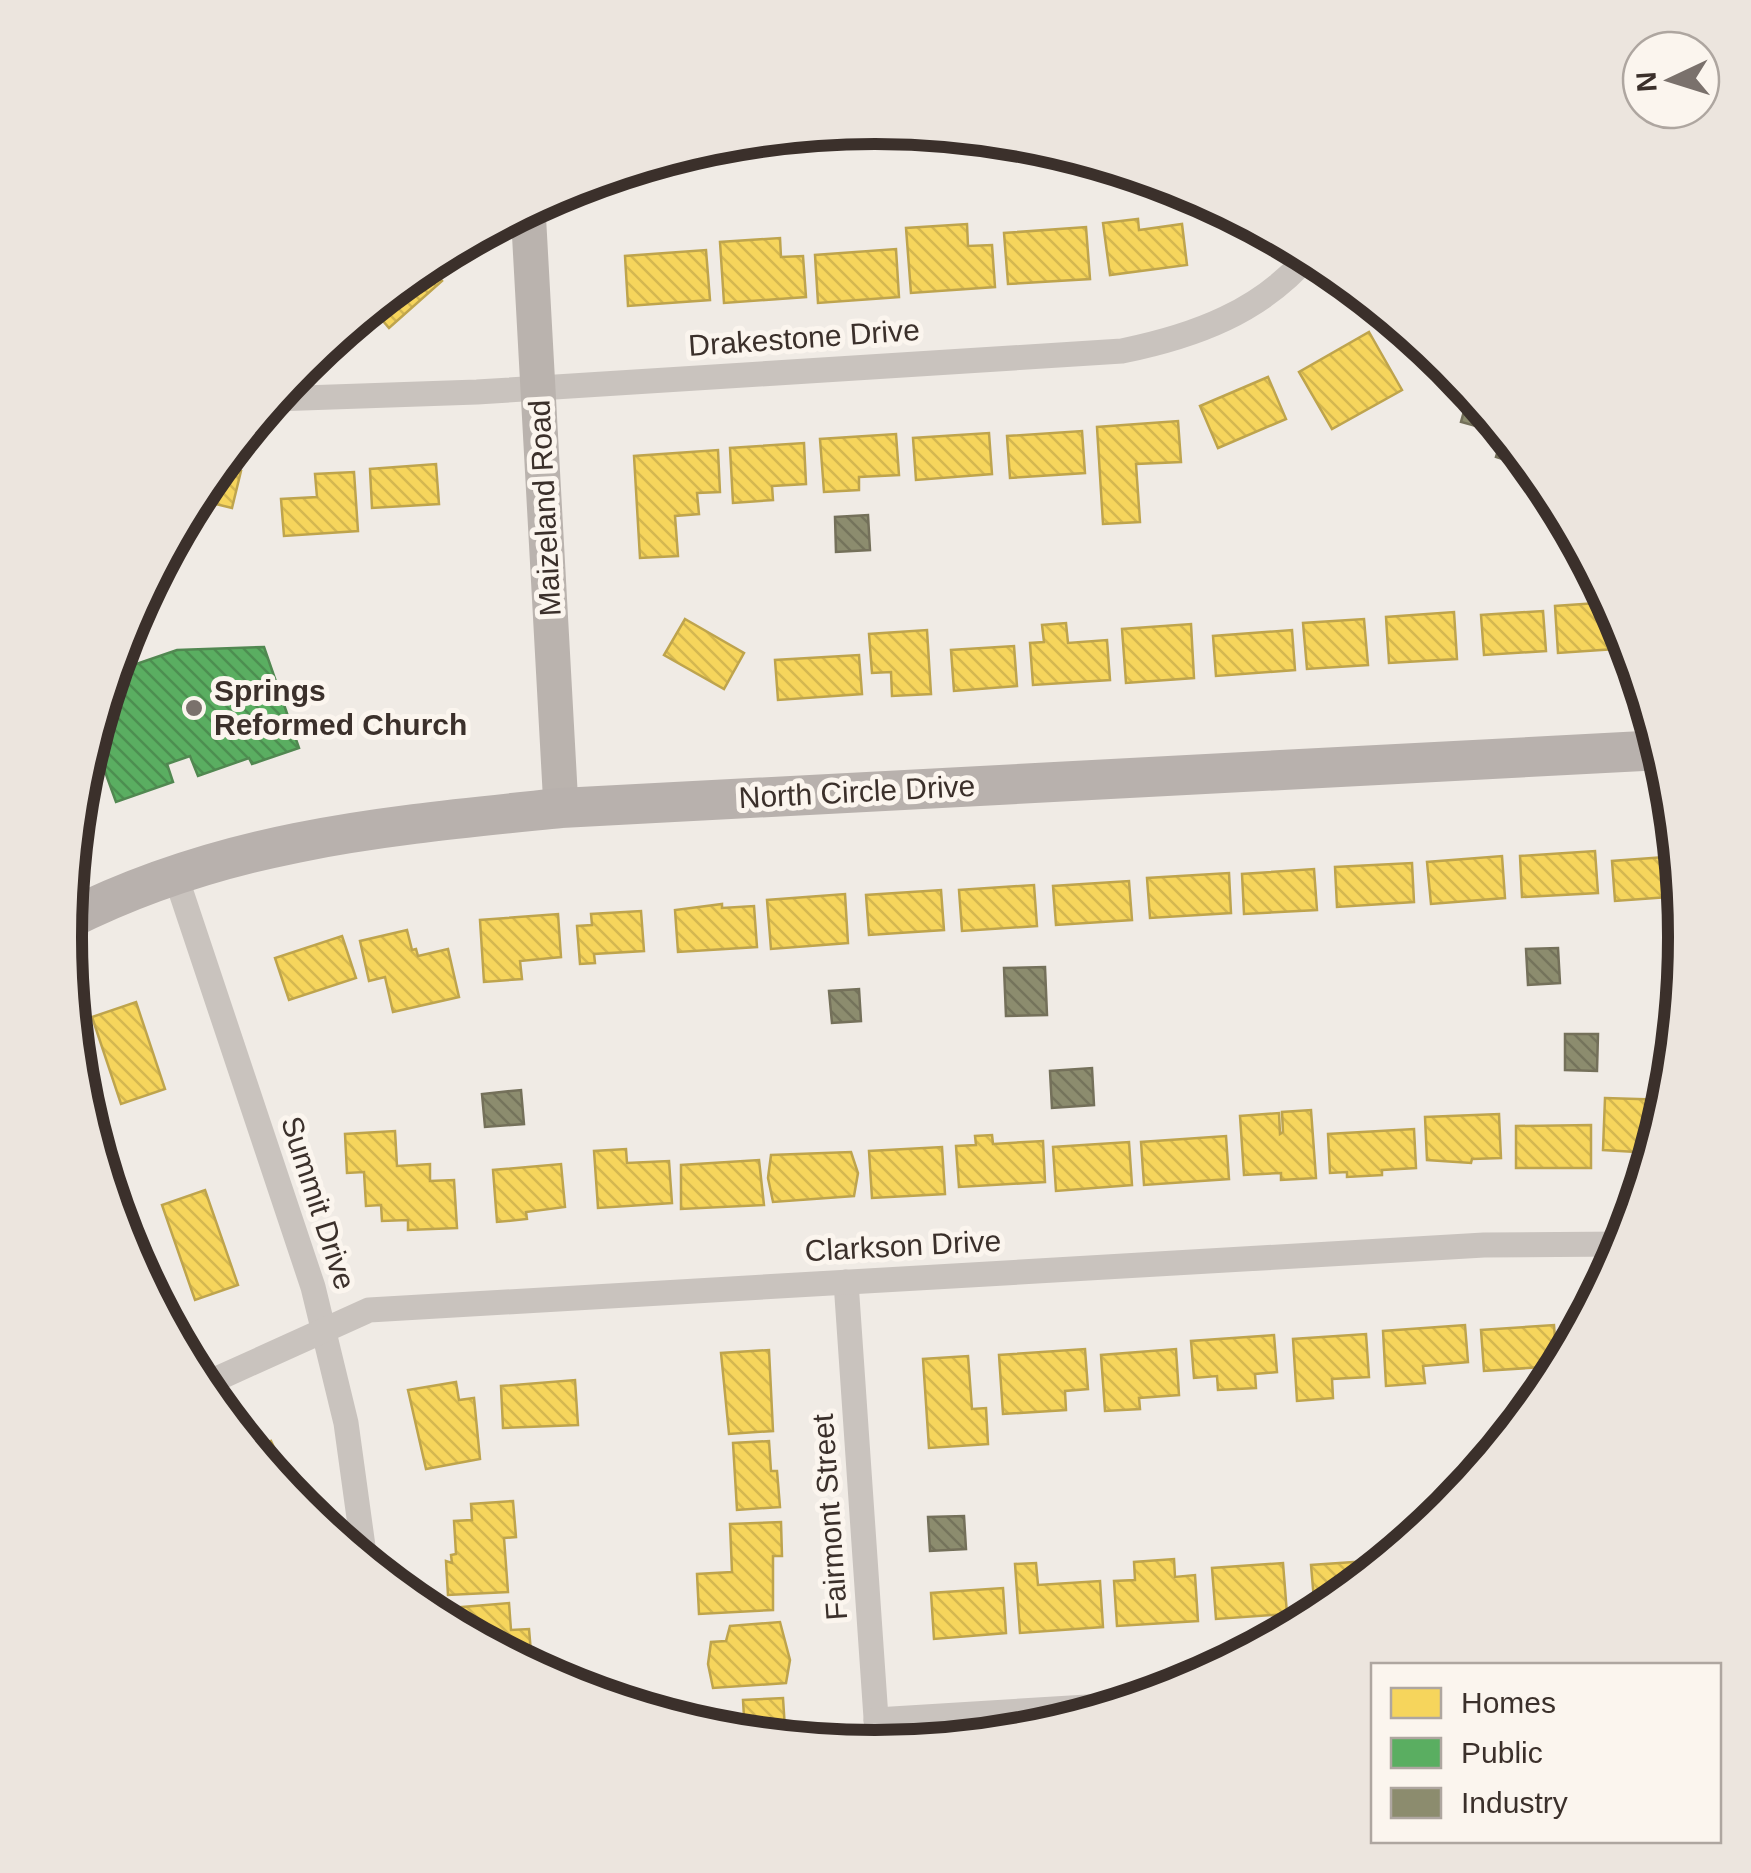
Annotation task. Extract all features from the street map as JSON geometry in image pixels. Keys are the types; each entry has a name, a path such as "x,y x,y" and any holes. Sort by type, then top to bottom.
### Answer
{"main road":[{"name":"Maizeland Road","path":"529,223 561,808"},
{"name":"North Circle Drive","path":"83,913 175,874 279,844 406,822 561,808 1646,751"}],"street":[{"name":"Drakestone Drive","path":"295,397 538,387 1122,350 1202,331 1238,314 1272,291 1298,266"},
{"name":"Summit Drive","path":"175,874 326,1332 346,1424 362,1541"},
{"name":"Clarkson Drive","path":"217,1379 369,1310 1484,1245 1606,1244"},
{"name":"Fairmont Street","path":"846,1282 877,1730"},
{"path":"876,1720 1050,1709"}],"building: Homes":[{"path":"1138,219 1139,230 1182,224 1187,265 1110,275 1103,223"},
{"path":"967,224 968,246 992,245 995,287 911,293 906,228"},
{"path":"1086,227 1090,279 1008,284 1004,233"},
{"path":"780,238 781,257 803,256 806,297 724,303 720,242"},
{"path":"896,249 899,297 818,303 815,255"},
{"path":"706,250 710,300 628,306 625,256"},
{"path":"437,276 442,281 389,328 380,318"},
{"path":"1369,332 1402,390 1332,429 1299,372"},
{"path":"1268,377 1286,419 1218,448 1200,406"},
{"path":"1178,421 1181,462 1136,464 1140,522 1103,524 1097,427"},
{"path":"1082,431 1085,473 1010,478 1007,436"},
{"path":"989,433 992,474 916,480 913,438"},
{"path":"896,434 899,475 859,477 859,490 824,492 820,439"},
{"path":"804,443 806,484 772,486 773,500 733,503 730,448"},
{"path":"718,450 720,492 697,493 699,514 675,516 678,556 640,558 634,456"},
{"path":"436,464 439,504 372,508 370,469"},
{"path":"235,469 241,471 232,508 212,503"},
{"path":"354,472 358,531 284,536 281,499 317,497 315,474"},
{"path":"1595,603 1614,649 1558,653 1555,606"},
{"path":"1543,611 1546,651 1484,655 1481,615"},
{"path":"1454,612 1457,659 1389,663 1386,617"},
{"path":"685,619 744,653 724,689 664,655"},
{"path":"1364,619 1368,665 1307,669 1303,623"},
{"path":"1066,623 1068,643 1107,640 1110,680 1033,685 1030,643 1044,642 1042,625"},
{"path":"1191,624 1194,678 1126,683 1122,629"},
{"path":"927,630 931,694 892,696 891,672 872,673 869,634"},
{"path":"1292,630 1295,670 1216,676 1213,636"},
{"path":"1014,646 1017,686 954,691 951,650"},
{"path":"859,655 862,694 778,700 775,660"},
{"path":"1595,851 1598,893 1522,897 1520,856"},
{"path":"1502,856 1505,898 1431,904 1427,862"},
{"path":"1664,857 1667,897 1615,901 1612,861"},
{"path":"1412,863 1414,902 1337,907 1335,867"},
{"path":"1314,869 1317,910 1244,914 1242,874"},
{"path":"1229,873 1231,913 1150,918 1147,878"},
{"path":"1129,881 1132,920 1056,925 1053,886"},
{"path":"1034,885 1037,926 962,931 959,890"},
{"path":"941,890 944,930 869,935 866,895"},
{"path":"845,894 848,943 771,949 767,900"},
{"path":"722,904 722,908 754,906 757,947 678,952 675,910"},
{"path":"641,911 644,951 594,954 595,963 580,964 577,926 592,925 591,914"},
{"path":"558,914 561,957 520,961 522,979 484,982 480,920"},
{"path":"407,930 412,950 416,949 418,956 448,949 459,997 393,1012 385,977 369,981 360,941"},
{"path":"342,936 356,978 289,1000 275,958"},
{"path":"136,1002 165,1089 121,1104 92,1017"},
{"path":"1605,1098 1651,1099 1638,1152 1603,1150"},
{"path":"1311,1110 1316,1178 1281,1180 1281,1173 1244,1175 1240,1116 1279,1113 1280,1134 1282,1112"},
{"path":"1499,1114 1501,1158 1472,1159 1471,1163 1427,1160 1425,1117"},
{"path":"1591,1125 1591,1168 1516,1168 1516,1126"},
{"path":"1414,1129 1416,1168 1382,1170 1382,1175 1347,1177 1347,1172 1330,1173 1328,1134"},
{"path":"395,1131 397,1166 430,1164 430,1181 454,1180 457,1228 408,1230 408,1220 382,1221 381,1205 366,1206 364,1172 347,1173 345,1134"},
{"path":"992,1135 993,1144 1043,1141 1045,1182 959,1187 956,1146 976,1145 975,1136"},
{"path":"1226,1136 1229,1179 1144,1185 1141,1142"},
{"path":"1129,1142 1132,1185 1056,1191 1053,1147"},
{"path":"942,1147 945,1194 872,1198 869,1151"},
{"path":"626,1149 627,1163 669,1161 672,1203 598,1208 594,1151"},
{"path":"851,1152 858,1173 854,1196 773,1202 768,1178 771,1155"},
{"path":"759,1160 764,1205 681,1209 681,1165"},
{"path":"561,1164 565,1207 526,1212 527,1219 497,1222 493,1170"},
{"path":"205,1190 238,1285 195,1300 162,1205"},
{"path":"1465,1325 1468,1362 1423,1366 1425,1383 1386,1386 1383,1331"},
{"path":"1554,1325 1555,1344 1541,1367 1484,1371 1481,1330"},
{"path":"1366,1334 1369,1377 1332,1379 1333,1398 1297,1401 1293,1339"},
{"path":"1274,1335 1277,1372 1255,1374 1256,1388 1218,1390 1217,1376 1194,1378 1191,1341"},
{"path":"1085,1349 1088,1389 1065,1391 1066,1410 1003,1414 999,1355"},
{"path":"1176,1349 1179,1395 1139,1398 1140,1409 1105,1411 1101,1355"},
{"path":"769,1350 773,1431 729,1434 721,1353"},
{"path":"968,1356 972,1409 986,1408 988,1444 929,1448 923,1359"},
{"path":"575,1380 578,1425 503,1428 501,1386"},
{"path":"456,1382 459,1400 474,1398 480,1459 426,1469 408,1390"},
{"path":"769,1441 780,1507 737,1510 733,1443"},
{"path":"513,1501 516,1537 504,1538 508,1592 448,1595 446,1561 452,1563 451,1555 456,1554 454,1521 472,1520 471,1504"},
{"path":"781,1522 782,1556 773,1556 773,1610 699,1614 697,1574 732,1572 730,1524"},
{"path":"1174,1559 1175,1577 1195,1575 1198,1621 1117,1626 1114,1581 1135,1580 1134,1562"},
{"path":"1364,1561 1314,1597 1311,1565"},
{"path":"1036,1563 1038,1585 1100,1581 1103,1627 1020,1633 1015,1564"},
{"path":"1283,1563 1287,1614 1216,1619 1212,1568"},
{"path":"1003,1588 1006,1633 934,1639 931,1593"},
{"path":"509,1603 511,1630 529,1629 531,1651 479,1623 454,1608"},
{"path":"780,1622 790,1660 786,1683 713,1688 708,1664 711,1642 726,1641 730,1626"},
{"path":"783,1698 785,1724 744,1718 743,1700"}],"building: Public":[{"name":"Springs Reformed Church","path":"264,647 299,748 252,764 249,758 198,776 190,756 167,764 173,782 116,802 102,764 131,666 177,650"}],"building: Industry":[{"path":"1465,407 1484,428 1461,422"},
{"path":"1499,447 1510,461 1496,457"},
{"path":"868,515 870,550 836,552 835,517"},
{"path":"1558,948 1560,983 1528,985 1526,949"},
{"path":"1045,967 1047,1015 1006,1016 1004,968"},
{"path":"859,989 861,1021 832,1023 829,991"},
{"path":"1565,1034 1598,1034 1597,1071 1565,1070"},
{"path":"1092,1068 1094,1105 1052,1108 1050,1071"},
{"path":"521,1090 524,1124 485,1127 482,1094"},
{"path":"964,1516 966,1549 930,1551 928,1517"}],"place":[{"name":"Springs Reformed Church","path":"194,708"}]}
